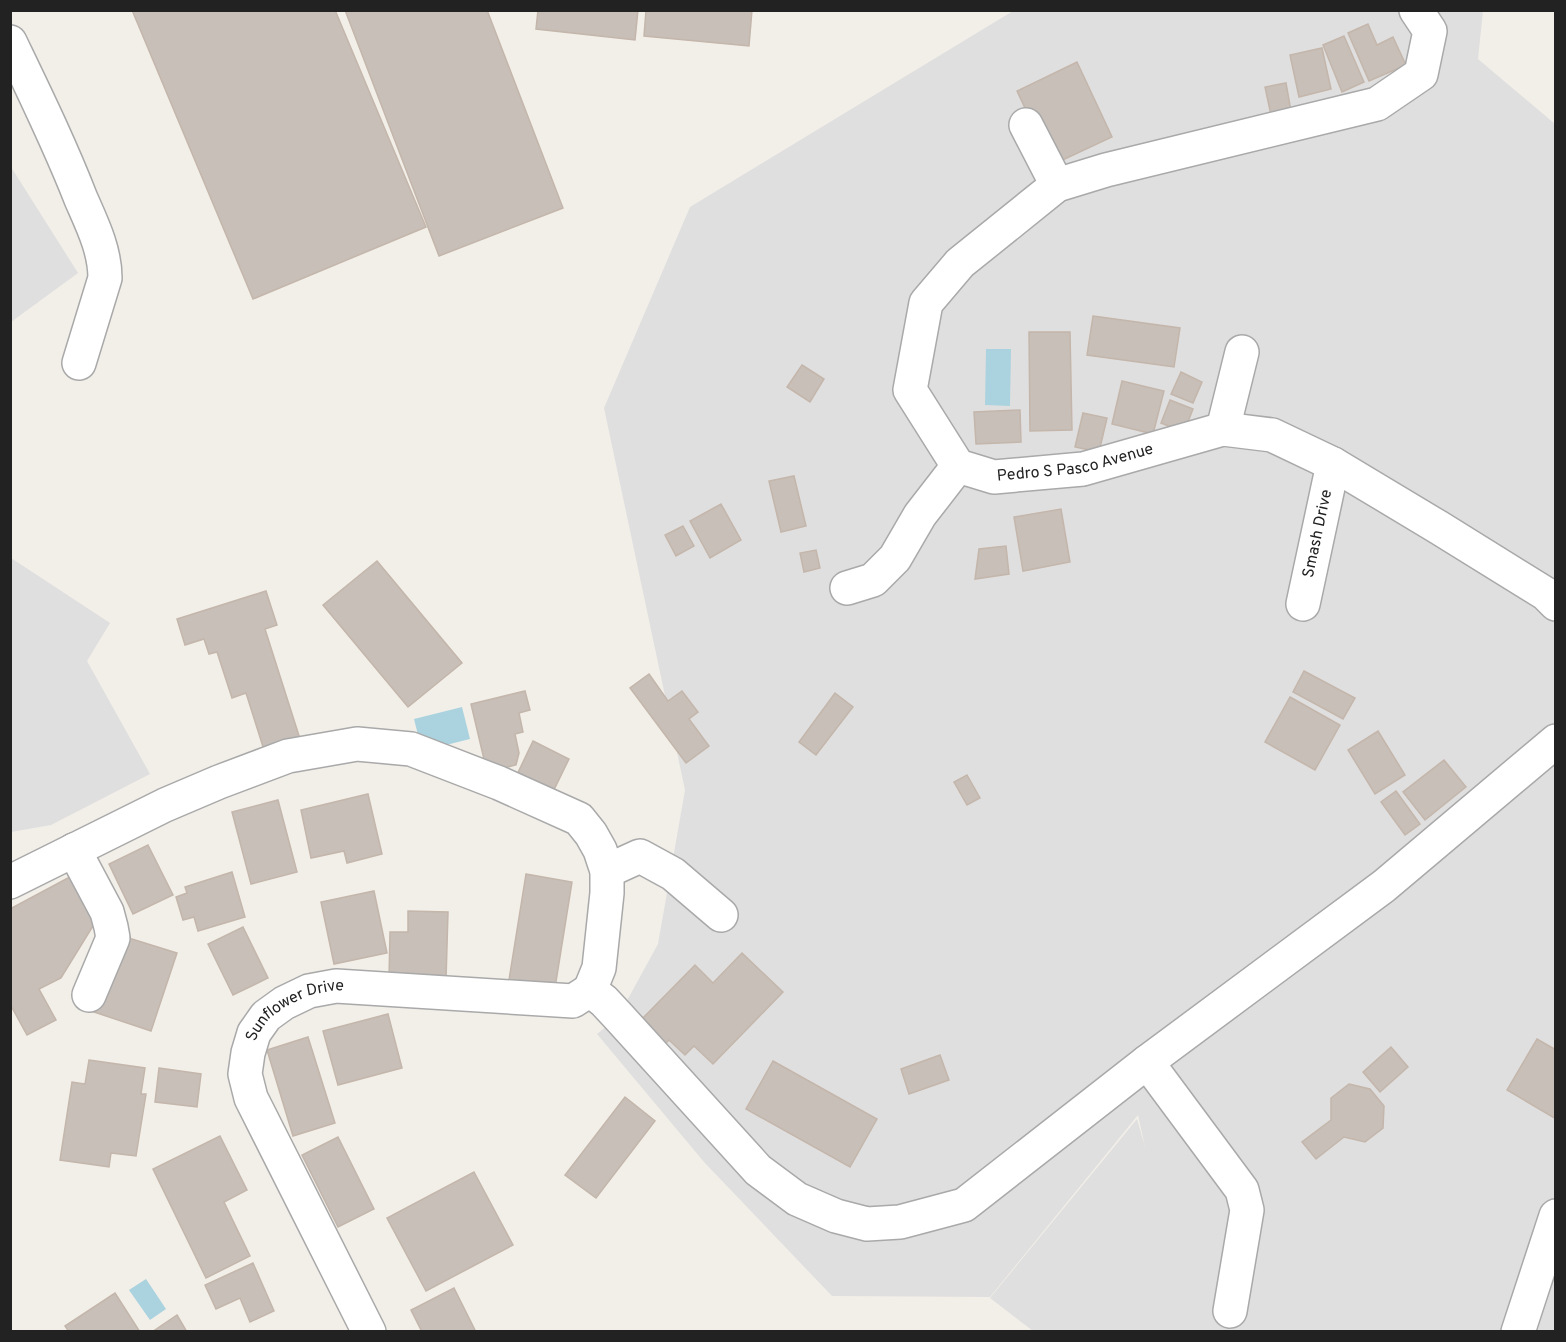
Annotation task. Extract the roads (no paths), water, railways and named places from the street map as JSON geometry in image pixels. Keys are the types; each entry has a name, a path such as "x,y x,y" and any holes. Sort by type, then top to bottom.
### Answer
{"street":[{"path":"847,588 873,580 895,558 920,515 958,466 910,390 926,303 960,263 1057,185 1106,170 1377,104 1421,74 1430,31 1416,10"},
{"path":"10,42 60,145 98,239 105,265 105,278 79,363"},
{"path":"1026,125 1057,185"},
{"path":"1223,429 1242,352"},
{"name":"Pedro S Pasco Avenue","path":"958,466 994,477 1083,469 1223,429 1272,435 1334,464 1546,594 1556,604"},
{"name":"Smash Drive","path":"1303,604 1334,464"},
{"path":"10,882 165,805 288,756 357,744 411,749 499,783 579,819 600,850 607,871 607,893 599,968 590,990 618,1016 758,1170 797,1199 836,1216 867,1224 900,1222 964,1205 1147,1062 1384,886 1556,741"},
{"path":"74,850 107,912 113,938 89,995"},
{"path":"607,871 640,856 673,874 721,915"},
{"name":"Sunflower Drive","path":"369,1332 251,1098 245,1074 254,1033 266,1016 284,1003 309,991 336,986 573,1001 590,990"},
{"path":"1147,1062 1242,1190 1247,1210 1230,1311"},
{"path":"1518,1332 1556,1216"}],"water":[{"path":"986,349 1011,349 1010,406 985,405"},
{"path":"462,707 470,739 422,751 414,719"},
{"path":"146,1279 166,1309 150,1320 129,1290"}]}
